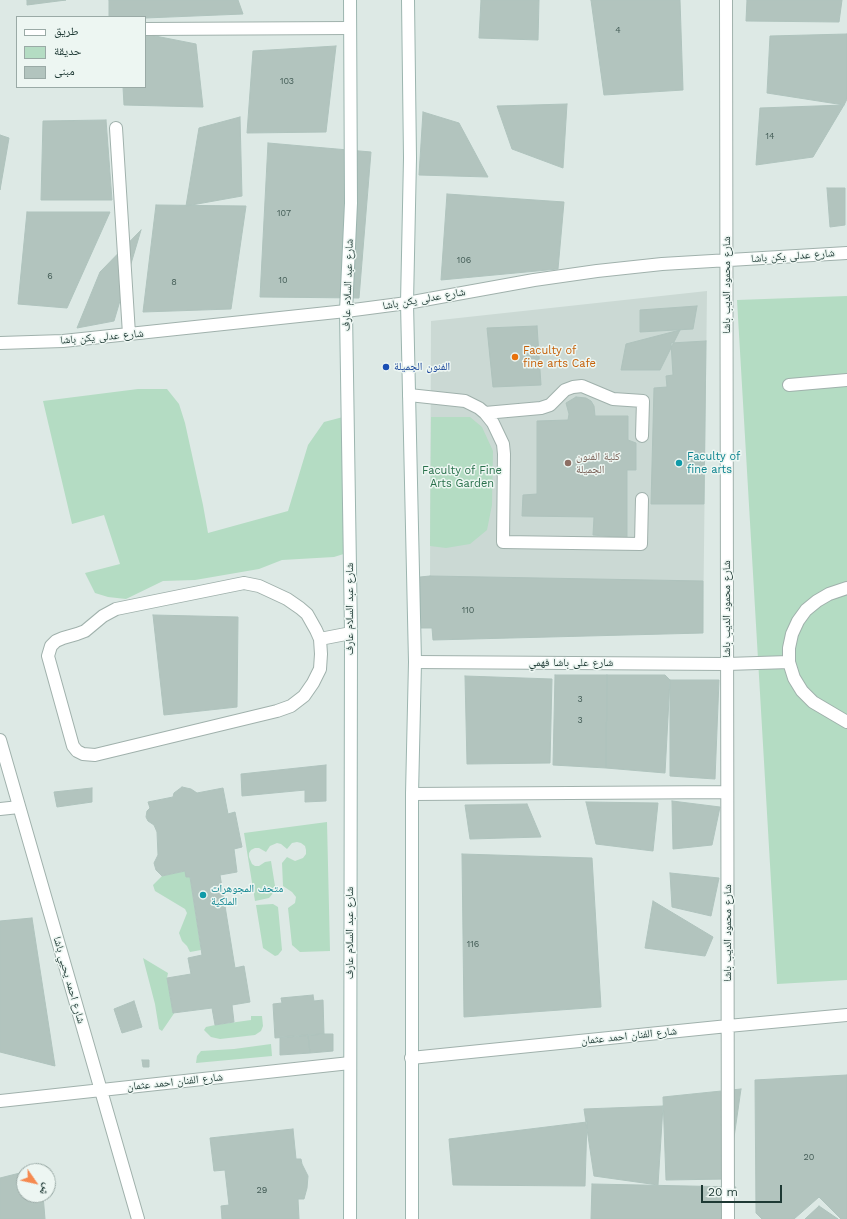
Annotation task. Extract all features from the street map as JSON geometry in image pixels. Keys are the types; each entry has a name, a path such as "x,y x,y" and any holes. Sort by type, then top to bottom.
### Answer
{"street":[{"name":"شارع عبد السلام عارف","path":"350,0 351,203 346,311 350,633 350,1219"},
{"path":"408,0 410,158 407,303 415,662 412,794 412,1219"},
{"name":"شارع محمود الديب باشا","path":"726,0 728,1219"},
{"path":"146,29 350,28"},
{"path":"116,128 129,334"},
{"name":"شارع عدلى يكن باشا","path":"0,343 62,341 346,311 407,303 534,280 662,264 847,253"},
{"path":"789,385 847,380"},
{"path":"485,413 541,408 550,405 565,390 572,387 582,386 613,399 643,401 642,436"},
{"path":"409,395 465,401 485,413 493,423 499,435 504,454 503,542 641,544 642,499"},
{"path":"244,583 259,586 273,592 300,608 312,622 320,639 320,669 304,696 291,706 277,711 95,755 83,754 77,751 73,746 48,656 51,646 56,641 85,630 103,616 116,609 244,583"},
{"path":"847,588 830,594 817,601 806,610 798,621 792,634 789,648 789,662 794,678 802,691 813,702 847,722"},
{"path":"320,639 350,633"},
{"name":"شارع على باشا فهمي","path":"415,662 727,664 789,662"},
{"name":"شارع احمد يحيي باشا","path":"0,740 138,1219"},
{"path":"412,794 727,792"},
{"path":"0,809 19,807"},
{"name":"شارع الفنان احمد عثمان","path":"411,1058 847,1015"},
{"name":"شارع الفنان احمد عثمان","path":"0,1101 350,1063"}],"shaded area":[{"name":"كلية الفنون الجميلة","path":"707,291 703,633 433,640 432,628 420,628 420,577 430,576 431,321"}],"green space":[{"path":"847,296 847,980 777,984 737,300"},
{"path":"138,389 167,389 179,404 185,423 208,533 288,511 308,445 324,422 343,417 350,552 334,557 282,560 259,569 195,580 163,581 126,599 108,597 95,593 85,573 120,564 104,515 72,524 43,401"},
{"name":"Faculty of Fine Arts Garden","path":"431,417 470,417 482,427 493,451 492,505 487,530 470,544 446,548 430,546"},
{"path":"327,822 330,951 300,952 292,945 288,908 295,903 296,897 292,892 283,886 282,863 287,857 295,861 303,858 306,854 305,846 297,842 292,843 287,849 281,844 277,843 270,846 266,852 259,848 251,850 249,857 252,864 255,866 271,861 275,886 274,892 269,898 255,901 244,833"},
{"path":"185,871 190,877 201,950 190,952 182,941 179,933 187,913 185,909 155,891 153,885 162,876"},
{"path":"273,904 278,907 282,950 275,956 263,948 256,905"},
{"path":"143,958 168,973 167,978 173,1012 175,1012 162,1031 159,1029 155,1004"},
{"path":"251,1016 262,1016 263,1026 261,1031 255,1035 220,1039 211,1037 204,1030 206,1027 215,1025 251,1020"},
{"path":"271,1044 272,1056 196,1063 197,1056 201,1051 234,1049"}],"building":[{"path":"27,0 66,0 27,5"},
{"path":"109,0 238,0 243,14 146,18 146,16 109,16"},
{"path":"481,0 539,0 538,40 479,38"},
{"path":"591,0 680,0 683,90 604,95"},
{"path":"747,0 842,0 839,22 746,21"},
{"path":"146,34 196,44 203,107 124,105 123,88 146,88"},
{"path":"847,34 847,99 844,105 767,93 770,36"},
{"path":"336,46 326,132 247,133 253,51"},
{"path":"567,104 563,168 512,149 497,106"},
{"path":"844,105 813,157 756,165 760,108"},
{"path":"423,112 459,123 488,177 419,175"},
{"path":"240,117 242,196 186,206 199,128"},
{"path":"106,120 112,200 41,200 43,121"},
{"path":"0,135 9,138 0,190"},
{"path":"268,143 371,152 359,298 260,297"},
{"path":"827,188 845,188 845,225 830,227"},
{"path":"447,194 564,202 558,269 441,280"},
{"path":"156,205 246,206 231,309 143,312"},
{"path":"27,212 110,212 67,308 18,304"},
{"path":"141,230 114,321 77,328 100,272"},
{"path":"697,306 693,329 640,332 640,310"},
{"name":"Faculty of fine arts Cafe","path":"537,326 541,385 493,387 487,328"},
{"path":"680,330 660,370 621,370 626,344"},
{"name":"Faculty of fine arts","path":"706,341 704,504 651,504 654,388 667,387 666,376 673,375 671,343"},
{"path":"576,397 586,398 591,401 594,406 595,416 628,416 628,440 636,443 636,470 627,470 627,538 593,535 594,517 522,516 523,495 537,494 537,421 568,420 569,414 566,403"},
{"path":"420,577 703,581 703,633 433,640 432,628 420,628"},
{"path":"153,615 238,617 237,707 164,715"},
{"path":"555,675 607,675 606,768 553,765"},
{"path":"607,675 665,675 670,680 665,773 606,768"},
{"path":"465,676 552,679 550,763 467,764"},
{"path":"670,680 719,680 715,779 670,776"},
{"path":"326,765 326,801 305,802 305,790 242,796 241,774"},
{"name":"متحف المجوهرات الملكية","path":"182,787 191,789 197,793 223,788 228,814 235,812 242,847 234,849 237,872 220,875 235,968 244,966 250,1002 232,1005 234,1022 215,1025 212,1008 173,1013 167,978 191,974 188,958 202,955 190,877 186,877 185,871 162,876 156,870 154,863 158,855 157,832 154,825 148,821 146,817 147,811 150,808 148,802 173,797 174,793"},
{"path":"92,788 92,802 57,807 54,792"},
{"path":"672,801 720,807 712,845 673,849"},
{"path":"586,802 658,803 653,851 596,844"},
{"path":"527,804 541,837 470,839 465,805"},
{"path":"462,854 592,858 601,1007 464,1017"},
{"path":"670,873 719,878 711,916 672,907"},
{"path":"653,901 713,937 705,956 645,948"},
{"path":"32,918 55,1066 0,1052 0,921"},
{"path":"313,995 314,1001 323,1000 324,1034 275,1038 273,1004 282,1003 281,998"},
{"path":"134,1001 142,1027 122,1033 114,1009"},
{"path":"333,1034 333,1051 310,1053 308,1035"},
{"path":"308,1035 310,1053 280,1055 280,1037"},
{"path":"142,1060 149,1060 149,1067 143,1067"},
{"path":"847,1075 847,1219 841,1219 819,1197 794,1219 762,1219 756,1213 755,1080"},
{"path":"741,1089 728,1179 666,1180 663,1097"},
{"path":"663,1106 658,1185 594,1176 584,1109"},
{"path":"587,1122 585,1186 453,1185 449,1139"},
{"path":"293,1129 296,1159 301,1159 308,1176 304,1199 298,1199 299,1219 222,1219 221,1206 229,1205 225,1170 214,1171 210,1138"},
{"path":"16,1174 16,1203 44,1203 45,1219 0,1219 0,1178"},
{"path":"592,1184 736,1187 723,1219 591,1219"},
{"path":"819,1206 838,1219 805,1219"}],"place":[{"name":"Faculty of fine arts Cafe","path":"515,357"},
{"name":"الفنون الجميلة","path":"386,367"},
{"name":"كلية الفنون الجميلة","path":"568,463"},
{"name":"Faculty of fine arts","path":"679,463"},
{"name":"متحف المجوهرات الملكية","path":"203,895"}]}
